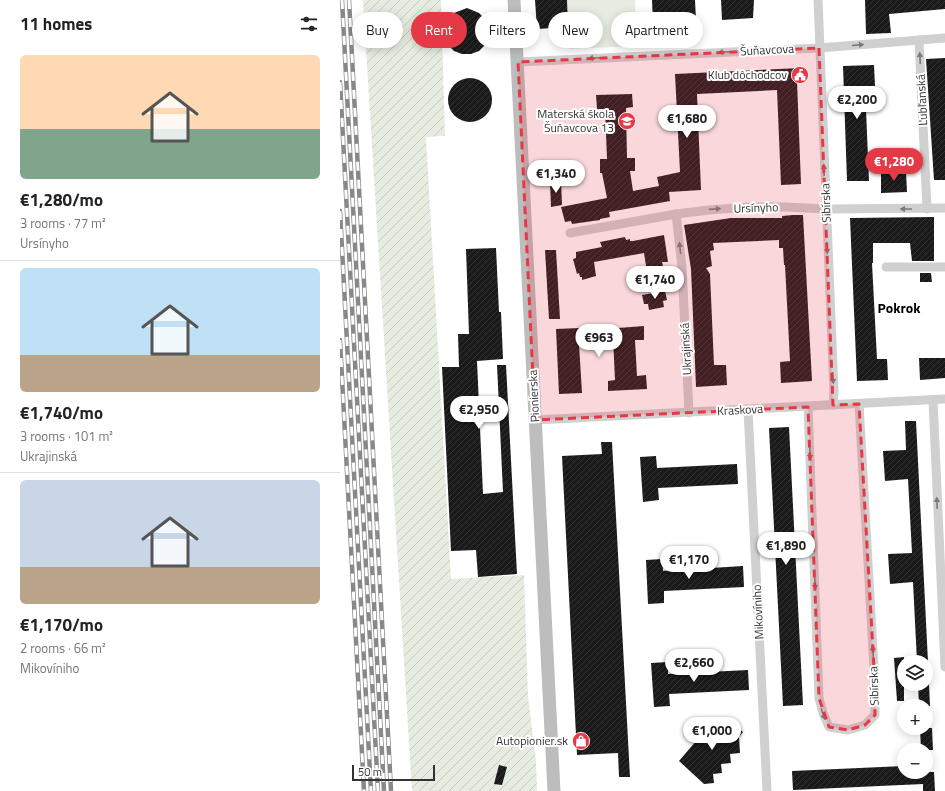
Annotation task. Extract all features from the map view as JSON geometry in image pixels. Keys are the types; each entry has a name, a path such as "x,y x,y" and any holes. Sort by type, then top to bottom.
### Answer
{"street":[{"name":"Pionierska","path":"514,0 554,791"},
{"name":"Sibírska","path":"818,0 834,392 833,405"},
{"name":"Šuňavcova","path":"518,62 819,48 945,38"},
{"name":"Ľubľanská","path":"919,40 927,209"},
{"name":"Ursínyho","path":"570,233 676,214 750,207 799,207 826,209 945,208"},
{"name":"Ukrajinská","path":"676,214 682,267 689,412"},
{"path":"886,267 945,267"},
{"path":"933,400 945,668"},
{"name":"Kraskova","path":"535,420 945,400"},
{"name":"Sibírska","path":"808,407 819,698 829,727 848,730 866,726 875,715 875,686 859,404"},
{"name":"Mikovíniho","path":"748,410 767,791"}],"highlighted area":[{"path":"819,48 833,405 859,404 875,686 875,715 865,725 848,730 829,727 819,698 808,407 535,420 518,62"}],"shaded area":[{"path":"363,0 441,0 441,12 411,12 411,48 442,48 445,136 426,137 451,579 524,575 528,697 536,761 537,791 412,791 366,48 403,48 403,12 364,12"},
{"path":"567,0 635,0 635,12 611,12 611,47 603,47 603,12 567,12"},
{"path":"569,48 591,48 569,49"}],"building":[{"path":"535,0 567,0 567,12 548,12 548,28 540,29 540,12 536,12"},
{"path":"652,0 695,0 696,12 652,12"},
{"path":"721,0 754,0 753,18 722,20"},
{"path":"865,0 945,0 945,9 889,14 891,33 866,34"},
{"path":"467,8 477,12 475,12 475,48 482,48 479,51 471,54 462,54 451,48 467,48 467,12 457,12"},
{"path":"945,58 945,180 934,180 926,59"},
{"path":"874,65 875,86 865,86 869,181 847,181 843,66"},
{"path":"801,68 801,81 797,81 801,184 781,185 777,90 697,94 701,190 669,192 670,201 609,212 610,217 600,220 572,224 571,221 565,222 561,207 607,198 602,173 600,173 600,159 607,159 605,109 597,109 596,95 632,94 633,107 626,108 627,158 635,158 635,171 630,171 633,191 659,186 657,177 680,172 675,74"},
{"path":"466,78 474,78 479,79 486,84 491,91 491,109 486,116 479,121 466,122 458,119 451,112 448,104 448,96 451,88 458,81"},
{"path":"881,172 906,172 907,192 881,193"},
{"path":"561,181 562,205 551,207 550,182"},
{"path":"803,215 812,381 781,383 780,362 790,361 785,265 783,248 779,248 779,240 713,243 714,250 710,251 712,266 706,268 710,274 714,365 726,365 727,385 696,387 691,269 684,225 731,218 782,218 782,216"},
{"path":"934,217 934,261 912,261 910,243 873,243 872,263 877,359 887,359 888,380 857,381 850,218"},
{"path":"664,235 668,262 662,262 663,266 658,267 658,270 647,272 644,253 594,262 596,276 582,280 579,273 577,274 573,259 576,258 576,252 602,247 600,242 625,237 626,240 630,239 630,241 633,241"},
{"path":"496,248 503,359 477,361 483,494 503,492 497,365 506,365 517,574 478,577 476,550 451,551 442,367 459,367 458,334 469,334 466,249"},
{"path":"545,250 556,250 560,319 549,319"},
{"path":"920,273 931,273 932,282 920,282"},
{"path":"665,291 667,300 663,301 664,307 649,310 648,304 644,304 642,295"},
{"path":"644,326 644,340 635,340 637,376 646,375 647,389 608,391 608,381 615,380 613,338 595,339 595,342 579,344 582,393 559,394 556,329 579,328 579,331"},
{"path":"919,358 945,358 945,378 920,380"},
{"path":"905,421 916,421 928,655 917,655 913,582 890,584 888,554 912,553 908,479 885,481 883,451 906,450"},
{"path":"789,427 803,705 783,706 769,428"},
{"path":"601,442 612,442 630,777 619,777 618,753 577,755 562,456 602,454"},
{"path":"656,456 657,468 737,464 738,484 658,488 659,500 643,502 640,457"},
{"path":"662,559 663,571 743,566 744,587 664,591 664,603 648,604 646,560"},
{"path":"894,658 897,658 897,691 904,691 904,699 897,699 897,701"},
{"path":"668,662 668,674 748,670 749,690 669,694 670,706 654,707 651,663"},
{"path":"918,691 929,691 930,699 919,699"},
{"path":"719,719 729,727 732,723 743,732 739,737 740,753 730,754 731,763 721,764 722,773 713,774 714,783 704,784 679,761 714,720"},
{"path":"920,735 932,735 933,743 921,743"},
{"path":"499,765 507,767 502,785 494,784"},
{"path":"897,766 897,779 933,779 934,772 935,791 923,791 923,784 793,790 792,771"}],"railway":[{"path":"342,0 384,791"},
{"path":"349,0 391,791"},
{"path":"340,82 378,791"},
{"path":"340,211 371,791"},
{"path":"340,340 364,791"}],"place":[{"name":"Klub dôchodcov","path":"800,75"},
{"name":"Materská škola Šuňavcova 13","path":"627,121"},
{"name":"Autopionier.sk","path":"581,741"}],"district":[{"name":"Pokrok","path":"899,308"}]}
